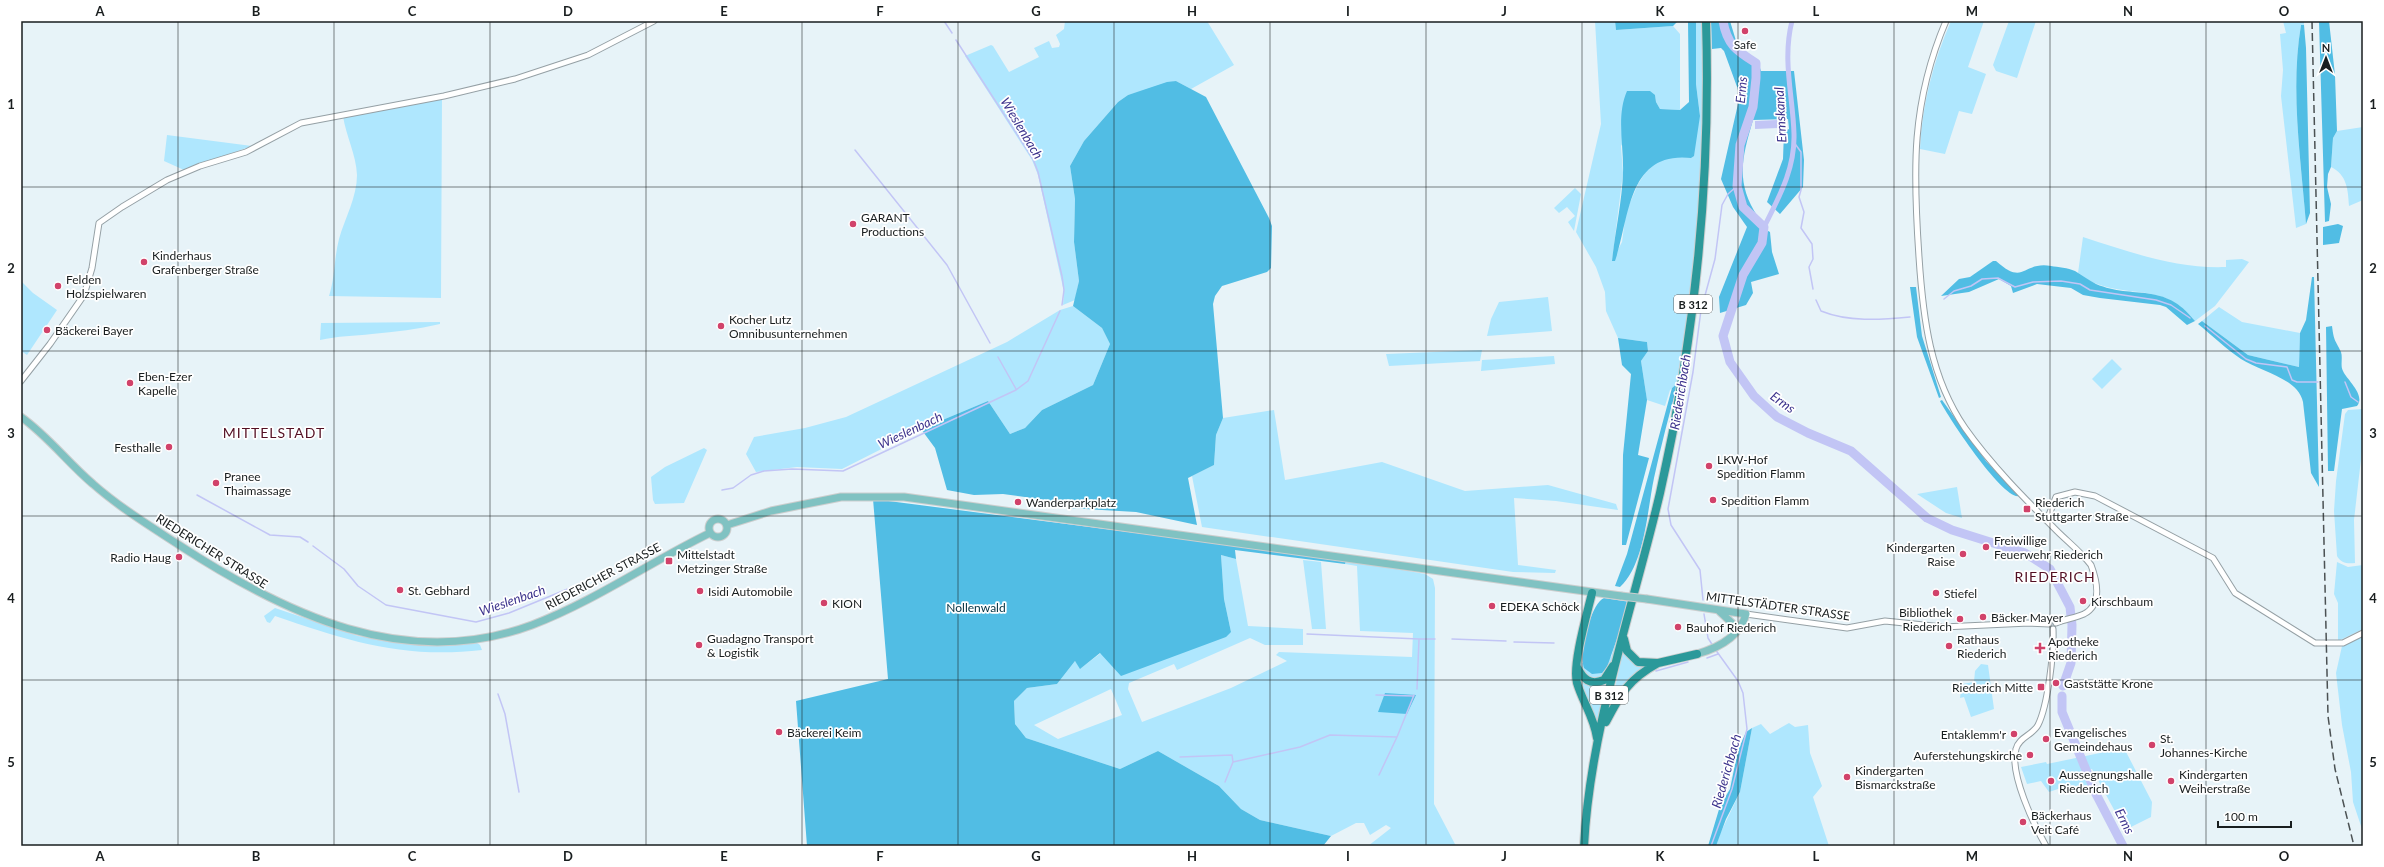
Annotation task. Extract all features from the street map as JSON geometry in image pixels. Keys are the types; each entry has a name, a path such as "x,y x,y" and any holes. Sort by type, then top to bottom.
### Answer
{"highway":[{"name":"B 312","path":"1584,846 1590,789 1599,739 1667,463 1692,312 1706,159 1706,21"},
{"path":"1592,593 1577,666 1577,683 1593,716 1599,739"},
{"path":"1624,637 1625,646 1632,657 1638,662 1658,663 1697,654"},
{"path":"1577,666 1584,678 1598,682 1608,677 1620,654"},
{"path":"1599,739 1624,689 1635,677 1658,663"}],"main road":[{"name":"RIEDERICHER STRASSE","path":"21,417 36,429 93,485 114,501 230,577 311,618 357,632 395,640 441,642 471,640 532,625 565,611 710,533"},
{"name":"MITTELSTÄDTER STRASSE","path":"727,525 771,511 841,497 904,497 1592,593 1647,599 1746,614"},
{"path":"713,520 721,520 727,525 727,531 723,536 716,537 710,533 709,527 713,520"},
{"path":"1718,610 1732,623 1734,631"},
{"path":"1730,638 1734,631 1737,613"},
{"path":"1697,654 1709,650 1730,638 1740,628 1746,614"}],"street":[{"path":"21,381 50,344 84,295 92,268 100,223 122,206 185,172 246,152 301,123 444,96 547,69 588,55 654,21"},
{"path":"1946,21 1926,77 1918,120 1914,166 1916,219 1926,326 1931,353 1945,396 1976,443 2086,560 2096,578 2097,584 2095,603 2087,612 2078,616 2056,623 2052,621 2049,624 2050,628 2053,629"},
{"path":"2047,520 2056,497 2075,492 2095,496 2213,558 2235,593 2315,643 2343,643 2363,633"},
{"name":"MITTELSTÄDTER STRASSE","path":"1746,614 1845,628 1885,621 1943,627 2029,623 2049,624"},
{"path":"2046,846 2030,816 2016,771 2015,760 2018,743 2036,728 2041,716 2051,666 2053,629 2056,628 2056,623"}],"shaded area":[{"path":"1065,21 1207,21 1234,65 1191,89 1176,81 1128,95 1118,102 1084,141 1070,166 1075,199 1074,242 1079,281 1075,300 1063,305 1064,292 1038,175 1032,160 965,56 991,45 1009,72 1039,57 1034,48 1049,41 1052,48 1059,47 1060,44 1056,35 1064,29"},
{"path":"1595,21 1615,21 1616,30 1673,26 1680,34 1680,110 1660,109 1656,102 1655,95 1621,146 1623,173 1612,261 1622,242 1626,212 1638,184 1649,167 1662,159 1676,156 1691,158 1700,115 1696,84 1695,21 1703,21 1702,143 1697,223 1689,303 1678,383 1670,390 1665,406 1647,400 1641,361 1648,351 1647,342 1618,338 1606,311 1605,292 1596,267 1576,232 1601,124"},
{"path":"1951,21 1984,21 1968,67 1986,74 1972,114 1959,111 1945,154 1920,149 1926,100 1939,52"},
{"path":"2009,21 2036,21 2017,78 1996,71 1993,65"},
{"path":"2283,21 2304,21 2304,25 2301,25 2298,50 2296,99 2306,224 2296,228 2281,96 2283,70 2280,34 2286,33"},
{"path":"442,98 441,298 329,296 339,239 353,199 357,175 355,160 343,116"},
{"path":"1777,120 1778,128 1755,129 1755,121"},
{"path":"2363,127 2363,200 2349,206 2346,183 2340,174 2331,167 2333,138 2337,131"},
{"path":"167,135 252,146 184,170 164,161"},
{"path":"1575,188 1581,194 1574,231 1568,222 1575,216 1567,207 1559,213 1554,208"},
{"path":"2083,237 2153,258 2189,265 2226,267 2226,260 2242,259 2249,262 2215,306 2195,321 2184,309 2161,296 2111,288 2092,282 2078,273"},
{"path":"21,281 33,293 57,310 27,355 21,351"},
{"path":"1548,297 1552,331 1487,336 1491,319 1499,302"},
{"path":"1073,306 1102,328 1110,344 1093,385 1042,410 1025,428 1010,434 988,401 921,429 842,469 797,467 756,472 746,454 754,437 805,428 846,417 1007,342 1060,310"},
{"path":"2219,307 2242,322 2300,333 2299,367 2248,355 2202,321"},
{"path":"440,322 440,324 406,330 320,340 321,323"},
{"path":"1482,350 1480,361 1389,366 1386,354"},
{"path":"1554,356 1555,364 1481,371 1482,360"},
{"path":"2112,359 2122,369 2102,389 2092,379"},
{"path":"2363,409 2363,442 2354,520 2355,563 2347,563 2342,562 2337,556 2334,511 2336,481 2345,414 2348,410"},
{"path":"1274,410 1285,480 1382,462 1465,491 1548,485 1616,504 1618,510 1556,501 1514,498 1518,565 1556,570 1555,573 1513,572 1202,527 1192,476 1214,465 1216,435 1223,418"},
{"path":"704,448 707,450 684,503 655,504 653,500 651,477 665,467"},
{"path":"1957,487 1962,518 1946,513 1917,494"},
{"path":"1221,555 1236,559 1248,626 1303,629 1303,645 1265,645 1250,638 1177,670 1174,664 1129,683 1128,689 1142,722 1231,688 1287,661 1276,655 1279,652 1412,657 1413,633 1360,631 1357,566 1345,564 1346,560 1425,574 1433,579 1435,588 1434,804 1456,846 1368,846 1391,828 1386,825 1370,835 1364,823 1356,823 1331,836 1260,820 1241,809 1219,786 1158,751 1120,769 1026,738 1015,724 1014,701 1027,688 1057,684 1075,661 1081,668 1101,653 1231,632 1224,599","holes":["1111,689 1122,715 1058,739 1034,725"]},
{"path":"1303,560 1321,562 1326,629 1312,629"},
{"path":"2337,562 2348,567 2363,565 2363,629 2338,641 2338,603 2334,594"},
{"path":"275,608 358,636 394,642 441,645 477,643 480,645 482,650 427,652 376,646 327,633 275,616 270,623 267,622 264,616"},
{"path":"1625,614 1611,666 1603,677 1592,680 1582,672 1580,668 1582,648 1589,622 1582,663 1611,657"},
{"path":"2363,635 2362,829 2353,802 2351,772 2342,725 2336,673 2342,646"},
{"path":"1623,651 1647,666 1627,681 1616,697 1613,697"},
{"path":"1981,664 1988,665 1994,709 1971,717 1964,697 1960,698 1962,684 1974,682 1975,671"},
{"path":"1579,678 1608,681 1598,724"},
{"path":"1789,723 1795,727 1808,725 1810,753 1822,786 1813,797 1829,846 1716,846 1720,834 1740,792 1752,728 1761,724 1770,734"},
{"path":"2124,748 2152,802 2151,817 2125,830 2092,769 2085,771 2091,786 2064,794 2061,788 2049,792 2041,781 2027,784 2021,767 2046,762 2047,764"}],"green space":[{"path":"1615,21 1678,21 1673,26 1616,30"},
{"path":"1688,21 1696,21 1696,84 1700,116 1694,156 1691,158 1670,159 1654,165 1643,176 1635,191 1629,208 1615,261 1612,261 1623,173 1621,121 1627,91 1650,91 1655,95 1656,102 1660,109 1680,110 1689,102"},
{"path":"1711,21 1730,21 1737,44 1758,62 1761,71 1794,71 1804,160 1803,187 1780,214 1767,202 1783,159 1784,131 1789,129 1788,119 1753,120 1744,158 1743,181 1751,204 1758,217 1757,225 1770,232 1772,252 1779,274 1751,282 1753,293 1746,305 1720,313 1719,297 1747,227 1733,207 1721,179 1740,95 1724,51 1721,48 1712,49"},
{"path":"2319,21 2329,21 2335,75 2337,131 2333,138 2331,167 2328,174 2327,187 2331,204 2329,221 2325,222"},
{"path":"2301,25 2304,25 2306,48 2310,213 2306,224 2296,99 2296,74"},
{"path":"1176,81 1206,97 1272,226 1271,268 1267,272 1222,286 1215,296 1213,304 1223,418 1216,435 1214,465 1188,478 1197,525 1136,512 1068,508 1046,500 1003,494 974,495 947,490 935,448 921,429 988,401 1010,434 1025,428 1042,410 1093,385 1110,344 1102,328 1073,306 1079,281 1074,242 1075,199 1070,166 1084,141 1118,102 1128,95 1167,82"},
{"path":"2338,224 2343,226 2339,243 2323,245 2323,227"},
{"path":"1993,261 1996,261 2013,272 2018,273 2042,265 2066,268 2075,271 2096,284 2110,289 2160,296 2172,301 2195,321 2187,325 2166,307 2160,305 2083,295 2071,288 2037,284 2013,293 2011,286 1999,279 1969,292 1941,296 1959,279 1970,277"},
{"path":"2312,277 2314,277 2319,487 2311,473 2303,402 2300,394 2286,381 2241,359 2198,324 2202,321 2248,355 2299,367 2300,333 2306,320"},
{"path":"1910,287 1916,287 1922,336 1941,397 1939,398 1917,337"},
{"path":"2332,326 2334,338 2341,352 2342,369 2358,392 2359,402 2357,406 2342,409 2334,471 2328,471 2326,327"},
{"path":"1618,338 1647,342 1648,351 1641,361 1647,400 1638,455 1649,458 1626,545 1622,545 1623,455 1631,374 1622,365"},
{"path":"1678,383 1657,466 1640,551 1635,565 1628,577 1620,587 1615,586 1627,554 1672,388"},
{"path":"1942,400 1986,461 2019,496 2011,494 2001,485 1976,456 1953,423 1940,401"},
{"name":"Nollenwald","path":"873,499 1346,560 1345,564 1235,550 1236,559 1221,555 1224,599 1231,632 1226,637 1121,676 1100,653 1080,669 1075,661 1057,684 1027,688 1014,701 1015,724 1026,738 1120,769 1158,751 1219,786 1241,809 1260,820 1331,836 1323,846 807,846 796,701 888,679"},
{"path":"1604,598 1630,602 1607,667 1602,673 1592,674 1584,668 1584,642 1594,610 1599,602"},
{"path":"1385,693 1416,695 1407,714 1378,712"},
{"path":"1752,728 1740,792 1726,819 1716,846 1708,846 1720,806 1730,789 1738,750 1746,732"}],"waterway":[{"name":"Wieslenbach","path":"944,21 952,33"},
{"name":"Erms","path":"1723,21 1730,42 1738,51 1756,63 1753,107 1740,145 1737,186 1743,207 1764,227 1762,243 1743,275 1723,336 1730,362 1754,396 1777,417 1808,433 1851,451 1927,518 1952,530 2025,553 2050,569 2070,607 2072,625 2071,663 2063,686"},
{"name":"Ermskanal","path":"1764,227 1785,182 1794,147 1788,64 1789,35 1792,21"},
{"name":"Wieslenbach","path":"956,40 1033,159 1038,172 1062,276 1064,290 1062,305"},
{"path":"1793,141 1801,152 1801,190 1799,197 1804,212 1801,228 1812,244 1813,259 1809,267 1813,289"},
{"path":"855,150 947,265 990,343"},
{"name":"Riederichbach","path":"1703,600 1700,570 1671,525 1668,509 1693,372 1701,310 1715,259 1722,205 1728,194 1737,186"},
{"path":"1944,299 1954,291 1971,286 1982,279 1998,278 2015,287 2033,282 2061,281 2080,284 2090,290 2156,300 2171,305 2190,318"},
{"path":"1816,300 1821,311 1831,315 1853,319 1910,317"},
{"name":"Wieslenbach","path":"722,490 733,488 751,475 764,471 792,469 843,471 1016,390 1028,381 1060,311"},
{"path":"2205,326 2246,359 2256,363 2287,367 2292,380 2297,382 2318,382"},
{"path":"998,357 1016,389"},
{"path":"2345,382 2351,397 2358,402"},
{"name":"Wieslenbach","path":"197,495 270,535 300,537 308,542"},
{"name":"Wieslenbach","path":"313,546 344,569 358,586 386,605 476,622 509,613 570,588"},
{"name":"Riederichbach","path":"1704,614 1708,638 1713,646"},
{"path":"1307,634 1419,639"},
{"path":"1417,689 1419,639 1435,639"},
{"path":"1452,639 1506,641"},
{"path":"1514,642 1554,643"},
{"name":"Riederichbach","path":"1711,846 1732,789 1747,729 1743,693 1738,681 1715,649"},
{"path":"1707,658 1718,654"},
{"path":"1656,671 1688,662"},
{"path":"498,694 505,714 519,792"},
{"path":"1376,695 1414,696"},
{"path":"1225,782 1233,762 1300,747 1330,735 1397,737 1414,695"},
{"name":"Erms","path":"2062,696 2062,712 2096,794 2123,846"},
{"path":"1379,775 1397,737"},
{"path":"1180,757 1232,755 1233,762"}],"railway":[{"path":"2312,21 2328,716 2335,769 2354,846"}],"place":[{"name":"Safe","path":"1745,31"},
{"name":"GARANT Productions","path":"853,224"},
{"name":"Kinderhaus Grafenberger Straße","path":"144,262"},
{"name":"Felden Holzspielwaren","path":"58,286"},
{"name":"Kocher Lutz Omnibusunternehmen","path":"721,326"},
{"name":"Bäckerei Bayer","path":"47,330"},
{"name":"Eben-Ezer Kapelle","path":"130,383"},
{"name":"Festhalle","path":"169,447"},
{"name":"LKW-Hof Spedition Flamm","path":"1709,466"},
{"name":"Pranee Thaimassage","path":"216,483"},
{"name":"Spedition Flamm","path":"1713,500"},
{"name":"Wanderparkplatz","path":"1018,502"},
{"name":"Riederich Stuttgarter Straße","path":"2027,509"},
{"name":"Freiwillige Feuerwehr Riederich","path":"1986,547"},
{"name":"Kindergarten Raise","path":"1963,554"},
{"name":"Radio Haug","path":"179,557"},
{"name":"Mittelstadt Metzinger Straße","path":"669,561"},
{"name":"St. Gebhard","path":"400,590"},
{"name":"Isidi Automobile","path":"700,591"},
{"name":"Stiefel","path":"1936,593"},
{"name":"Kirschbaum","path":"2083,601"},
{"name":"KION","path":"824,603"},
{"name":"EDEKA Schöck","path":"1492,606"},
{"name":"Bäcker Mayer","path":"1983,617"},
{"name":"Bibliothek Riederich","path":"1960,619"},
{"name":"Bauhof Riederich","path":"1678,627"},
{"name":"Guadagno Transport & Logistik","path":"699,645"},
{"name":"Rathaus Riederich","path":"1949,646"},
{"name":"Apotheke Riederich","path":"2040,648"},
{"name":"Gaststätte Krone","path":"2056,683"},
{"name":"Riederich Mitte","path":"2041,687"},
{"name":"Bäckerei Keim","path":"779,732"},
{"name":"Entaklemm'r","path":"2014,734"},
{"name":"Evangelisches Gemeindehaus","path":"2046,739"},
{"name":"St. Johannes-Kirche","path":"2152,745"},
{"name":"Auferstehungskirche","path":"2030,755"},
{"name":"Kindergarten Bismarckstraße","path":"1847,777"},
{"name":"Aussegnungshalle Riederich","path":"2051,781"},
{"name":"Kindergarten Weiherstraße","path":"2171,781"},
{"name":"Bäckerhaus Veit Café","path":"2023,822"}],"district":[{"name":"MITTELSTADT","path":"274,432"},
{"name":"RIEDERICH","path":"2055,576"}]}
